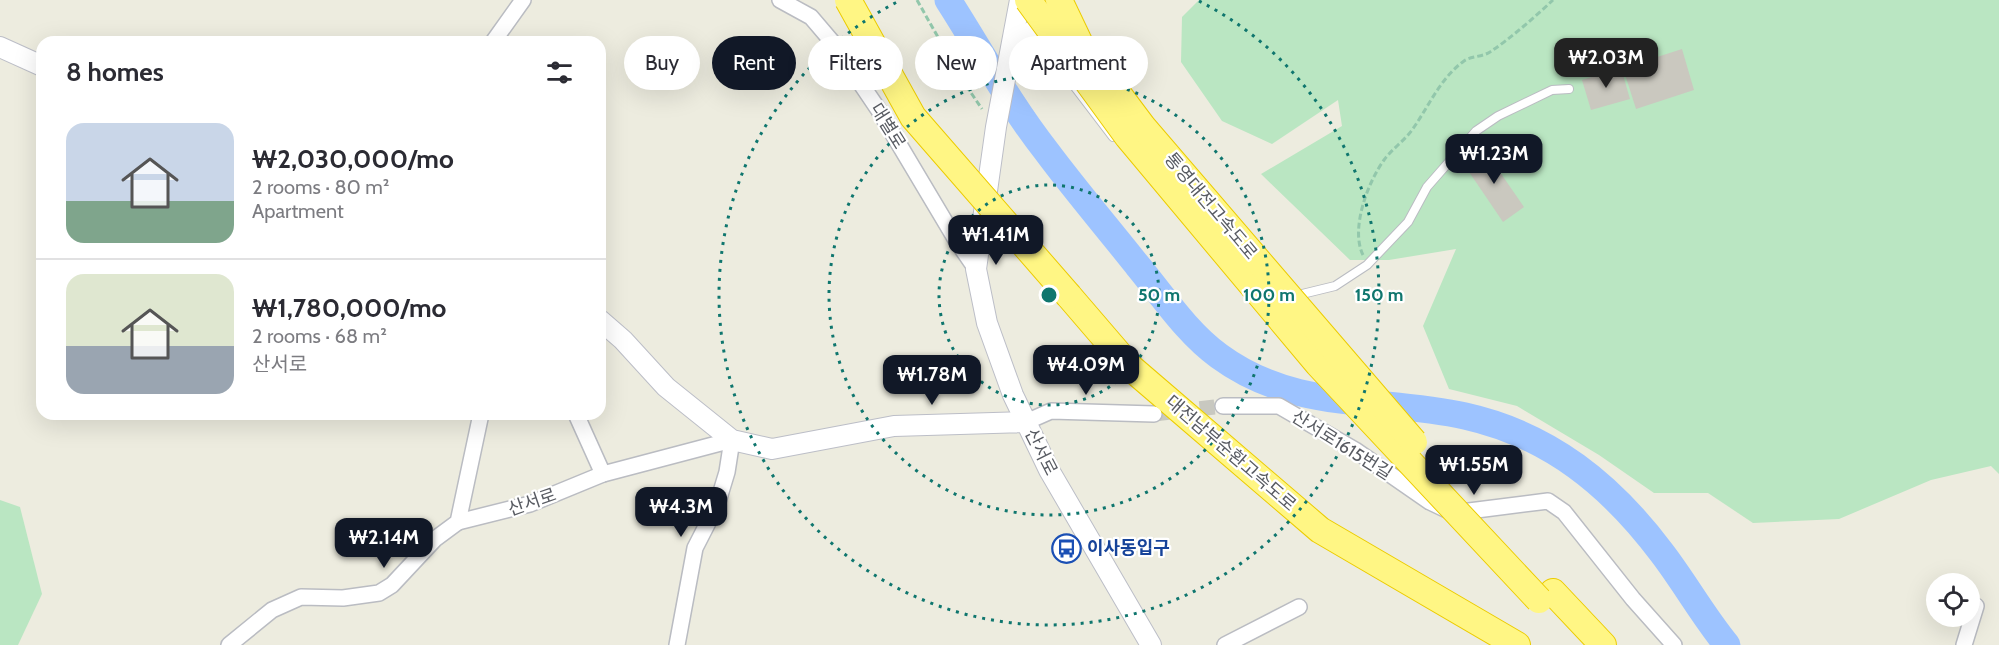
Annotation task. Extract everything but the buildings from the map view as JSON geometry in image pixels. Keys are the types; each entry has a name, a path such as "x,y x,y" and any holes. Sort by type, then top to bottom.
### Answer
{"highway":[{"name":"대전남부순환고속도로","path":"848,0 913,117 1130,368 1320,530 1517,645"},
{"name":"통영대전고속도로","path":"1028,0 1128,137 1318,364 1546,596 1603,645"},
{"name":"통영대전고속도로","path":"1046,0 1073,36"},
{"path":"1059,0 1076,36"},
{"name":"통영대전고속도로","path":"1115,90 1143,127 1337,355 1546,596 1580,645"}],"street":[{"path":"497,36 523,0"},
{"name":"대별로","path":"780,0 811,17 834,44 878,109 956,240 976,269"},
{"path":"1012,36 1020,0"},
{"path":"1022,36 1070,0"},
{"path":"0,47 36,63"},
{"path":"1009,53 976,269 987,323 1013,395 1026,422 1052,411 1154,414"},
{"name":"산서로","path":"606,325 623,340 666,387 732,440 772,449 894,426 1026,422 1049,470 1151,645"},
{"name":"산서로1615번길","path":"1223,406 1279,406 1355,450 1430,502 1453,513 1548,501 1564,512 1633,599 1674,645"},
{"path":"229,645 272,610 301,597 343,598 379,593 398,579 435,538 458,522 481,420"},
{"path":"579,420 603,474"},
{"path":"677,645 695,548 717,505 727,472 732,440"},
{"name":"산서로","path":"458,522 530,504 603,474 732,440"},
{"path":"1225,645 1299,607"},
{"path":"1964,645 1970,627"}],"lane":[{"path":"1030,28 1116,141"},
{"path":"1235,280 1260,304 1335,286 1367,265 1408,222 1427,187 1476,131 1498,116 1552,90 1569,89"}],"path":[{"path":"917,0 961,78 996,127"},
{"path":"1367,265 1358,245 1360,226 1372,180 1383,160 1412,131 1423,110 1450,74 1465,60 1487,54 1553,0"}],"green space":[{"path":"1199,0 1999,0 1999,474 1991,466 1931,480 1839,519 1753,523 1708,493 1654,493 1599,455 1517,406 1449,389 1423,326 1456,249 1389,260 1350,260 1261,174 1342,126 1338,100 1272,144 1222,121 1181,62 1182,17"},
{"path":"0,500 20,507 42,594 18,645 0,645"}],"waterway":[{"path":"948,0 1033,134 1175,313 1207,347 1248,374 1308,395 1465,416 1524,436 1551,450 1600,485 1642,528 1727,645"}],"tunnel":[{"path":"1154,414 1223,406"}],"place":[{"name":"이사동입구","path":"1066,548"}]}
